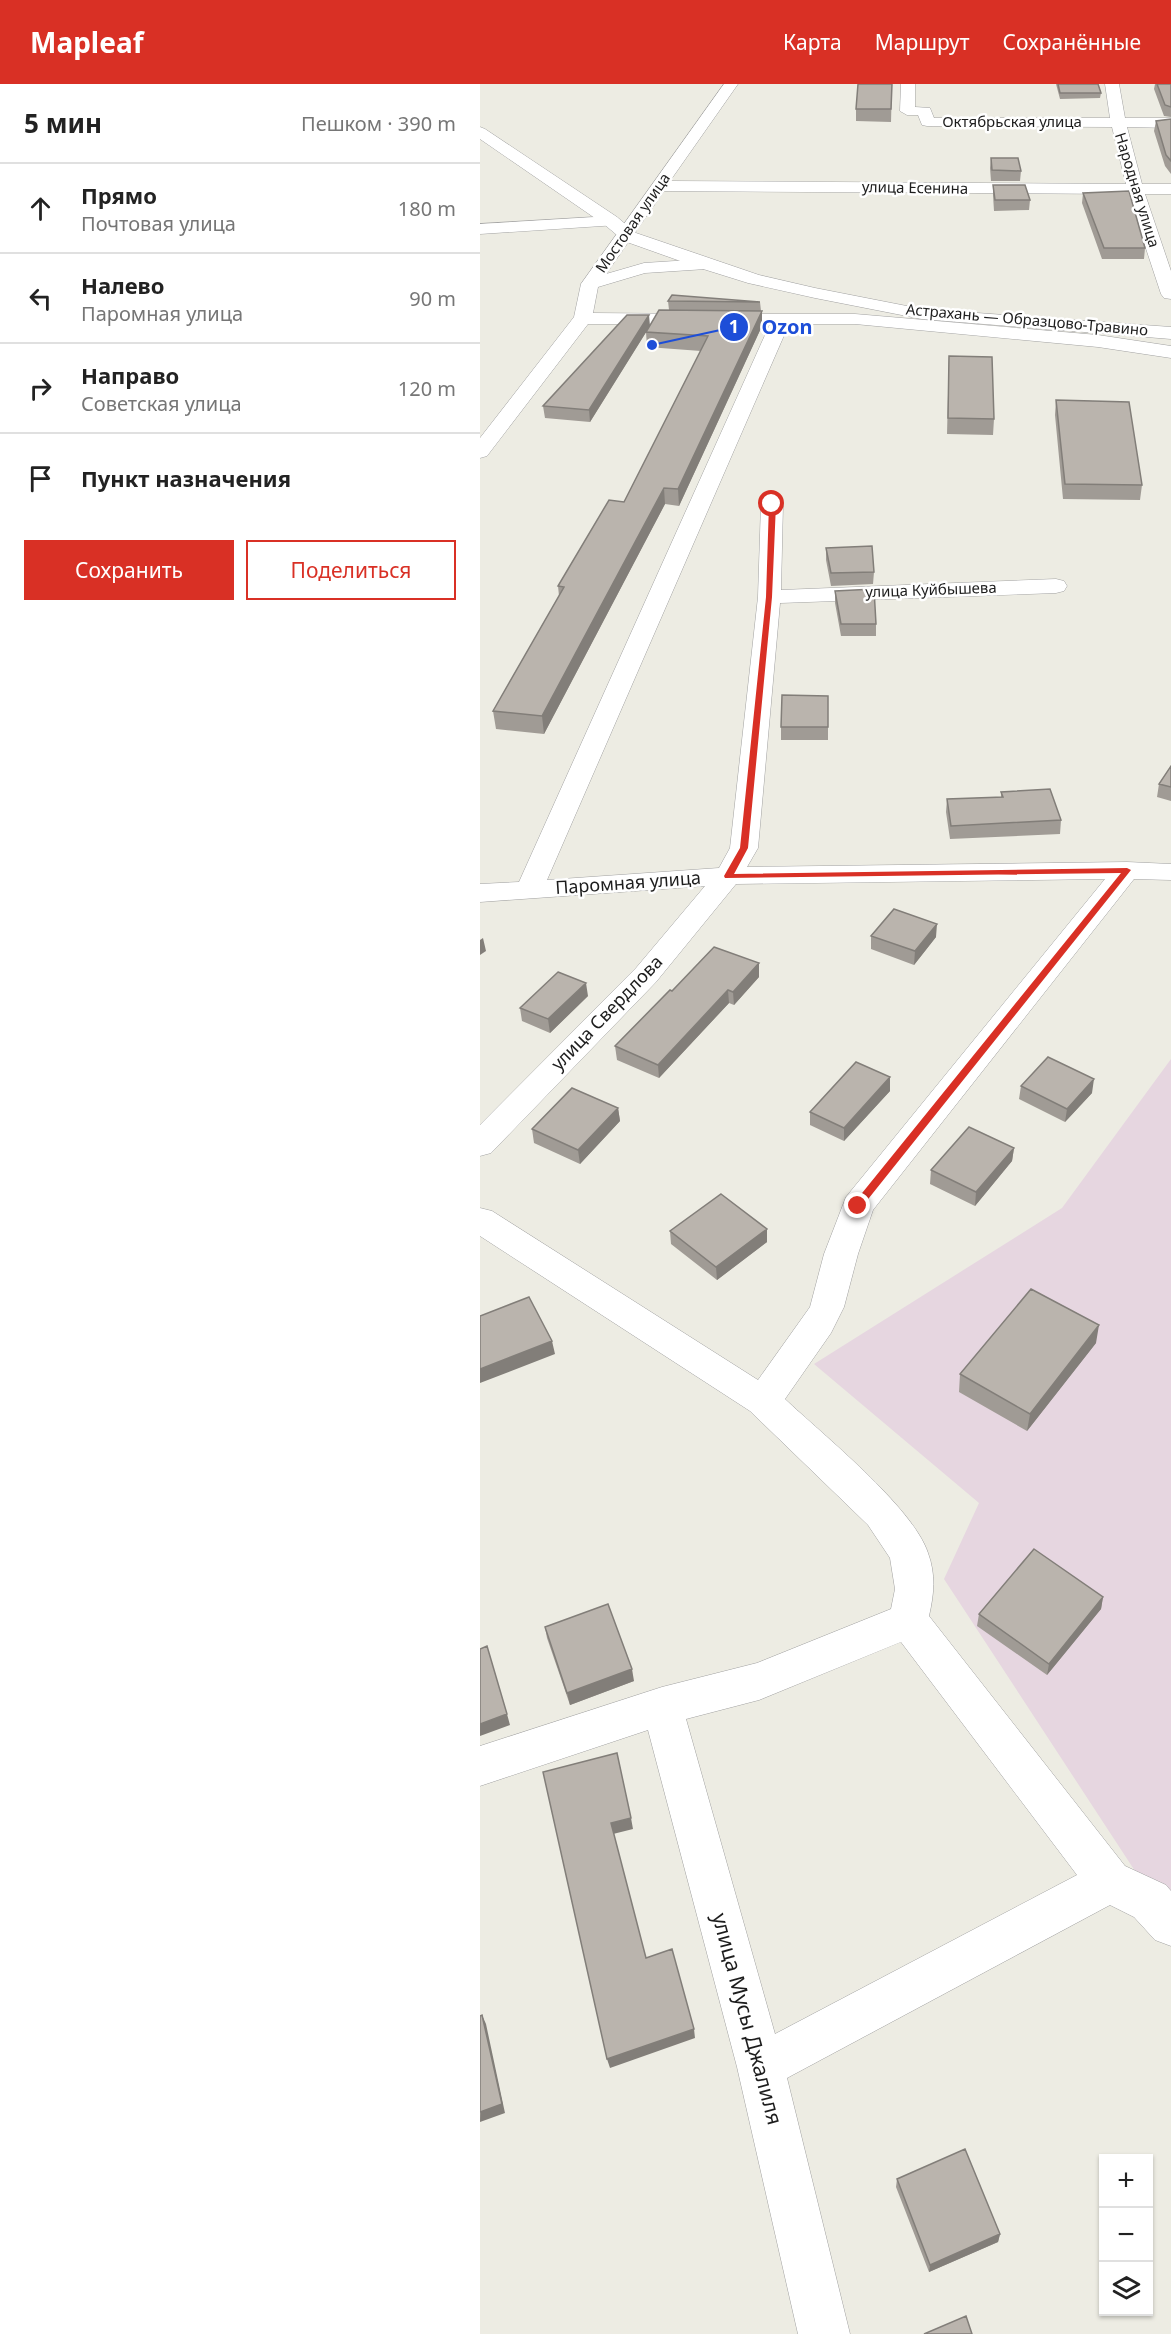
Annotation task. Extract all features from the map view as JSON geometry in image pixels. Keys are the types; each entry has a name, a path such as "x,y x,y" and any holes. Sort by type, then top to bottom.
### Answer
{"street":[{"name":"Мостовая улица","path":"480,452 583,318 590,284 731,84"},
{"name":"Октябрьская улица","path":"908,84 907,111 925,111 927,122 1116,123"},
{"name":"Народная улица","path":"1112,84 1116,123 1135,190 1170,294"},
{"path":"1116,123 1171,123"},
{"name":"Астрахань — Образцово-Травино","path":"480,132 626,233 706,264 785,286 922,314 1171,333"},
{"name":"улица Есенина","path":"660,186 1171,189"},
{"path":"480,229 611,221"},
{"path":"590,284 644,268 706,264"},
{"path":"583,318 712,319"},
{"path":"735,319 855,319 1098,341 1171,352"},
{"path":"529,890 782,320"},
{"name":"улица Свердлова","path":"480,1145 646,975 728,876 744,848 769,597 772,504"},
{"name":"улица Куйбышева","path":"769,597 1056,585"},
{"path":"763,1401 819,1323 827,1308 841,1254 858,1206 1127,870"},
{"name":"Паромная улица","path":"480,893 728,876 1127,870 1171,872"},
{"path":"480,1220 763,1401 881,1513 909,1553 915,1589 908,1620"},
{"path":"480,1766 662,1706 759,1681 908,1620"},
{"path":"908,1620 1108,1882 1150,1901 1171,1924"},
{"name":"улица Мусы Джалиля","path":"662,1706 761,2067 824,2334"},
{"path":"761,2067 1108,1882"}],"shaded area":[{"path":"1171,1059 1171,1926 944,1579 979,1503 814,1364 1062,1208"}],"building":[{"path":"858,84 892,84 891,109 856,109"},
{"path":"1058,84 1098,84 1101,93 1060,93"},
{"path":"1157,84 1171,84 1171,107 1165,105"},
{"path":"1171,119 1171,161 1166,155 1156,121"},
{"path":"991,158 1018,158 1021,171 992,170"},
{"path":"993,185 1025,185 1030,200 995,200"},
{"path":"1129,191 1145,248 1104,248 1083,193"},
{"path":"672,295 760,302 668,301"},
{"path":"659,310 762,311 678,489 664,488 542,716 493,711 564,587 558,586 609,500 624,502 708,336 646,332"},
{"path":"627,315 649,315 589,410 543,406"},
{"path":"949,356 992,357 994,419 948,418"},
{"path":"1056,400 1129,402 1142,485 1065,484"},
{"path":"872,546 874,572 831,573 826,548"},
{"path":"874,589 876,624 841,624 835,591"},
{"path":"782,695 828,696 828,727 781,727"},
{"path":"1171,766 1171,787 1159,784"},
{"path":"1050,789 1061,820 951,826 947,799 1003,797 1001,792"},
{"path":"894,909 937,924 915,951 871,936"},
{"path":"714,947 759,963 733,992 728,990 658,1065 615,1046 670,990 672,991"},
{"path":"558,972 586,983 548,1019 520,1008"},
{"path":"1048,1057 1094,1079 1067,1109 1021,1086"},
{"path":"856,1062 890,1077 844,1128 810,1112"},
{"path":"572,1088 618,1108 578,1150 532,1129"},
{"path":"969,1127 1014,1148 976,1192 931,1170"},
{"path":"721,1194 767,1229 716,1267 670,1231"},
{"path":"1031,1289 1099,1325 1030,1414 960,1374"},
{"path":"529,1297 552,1341 480,1369 480,1316"},
{"path":"1034,1549 1103,1597 1049,1664 979,1614"},
{"path":"608,1604 632,1669 567,1693 545,1627"},
{"path":"487,1646 507,1714 480,1724 480,1649"},
{"path":"617,1753 631,1818 611,1823 646,1958 672,1949 694,2029 607,2059 543,1772"},
{"path":"482,2015 502,2104 480,2112 480,2016"},
{"path":"965,2149 1000,2234 930,2265 897,2179"},
{"path":"966,2316 972,2334 924,2334"}],"place":[{"name":"Ozon","path":"652,345"}],"route":[{"path":"772,504 769,597 744,848 728,876 1127,870 858,1206"}]}
